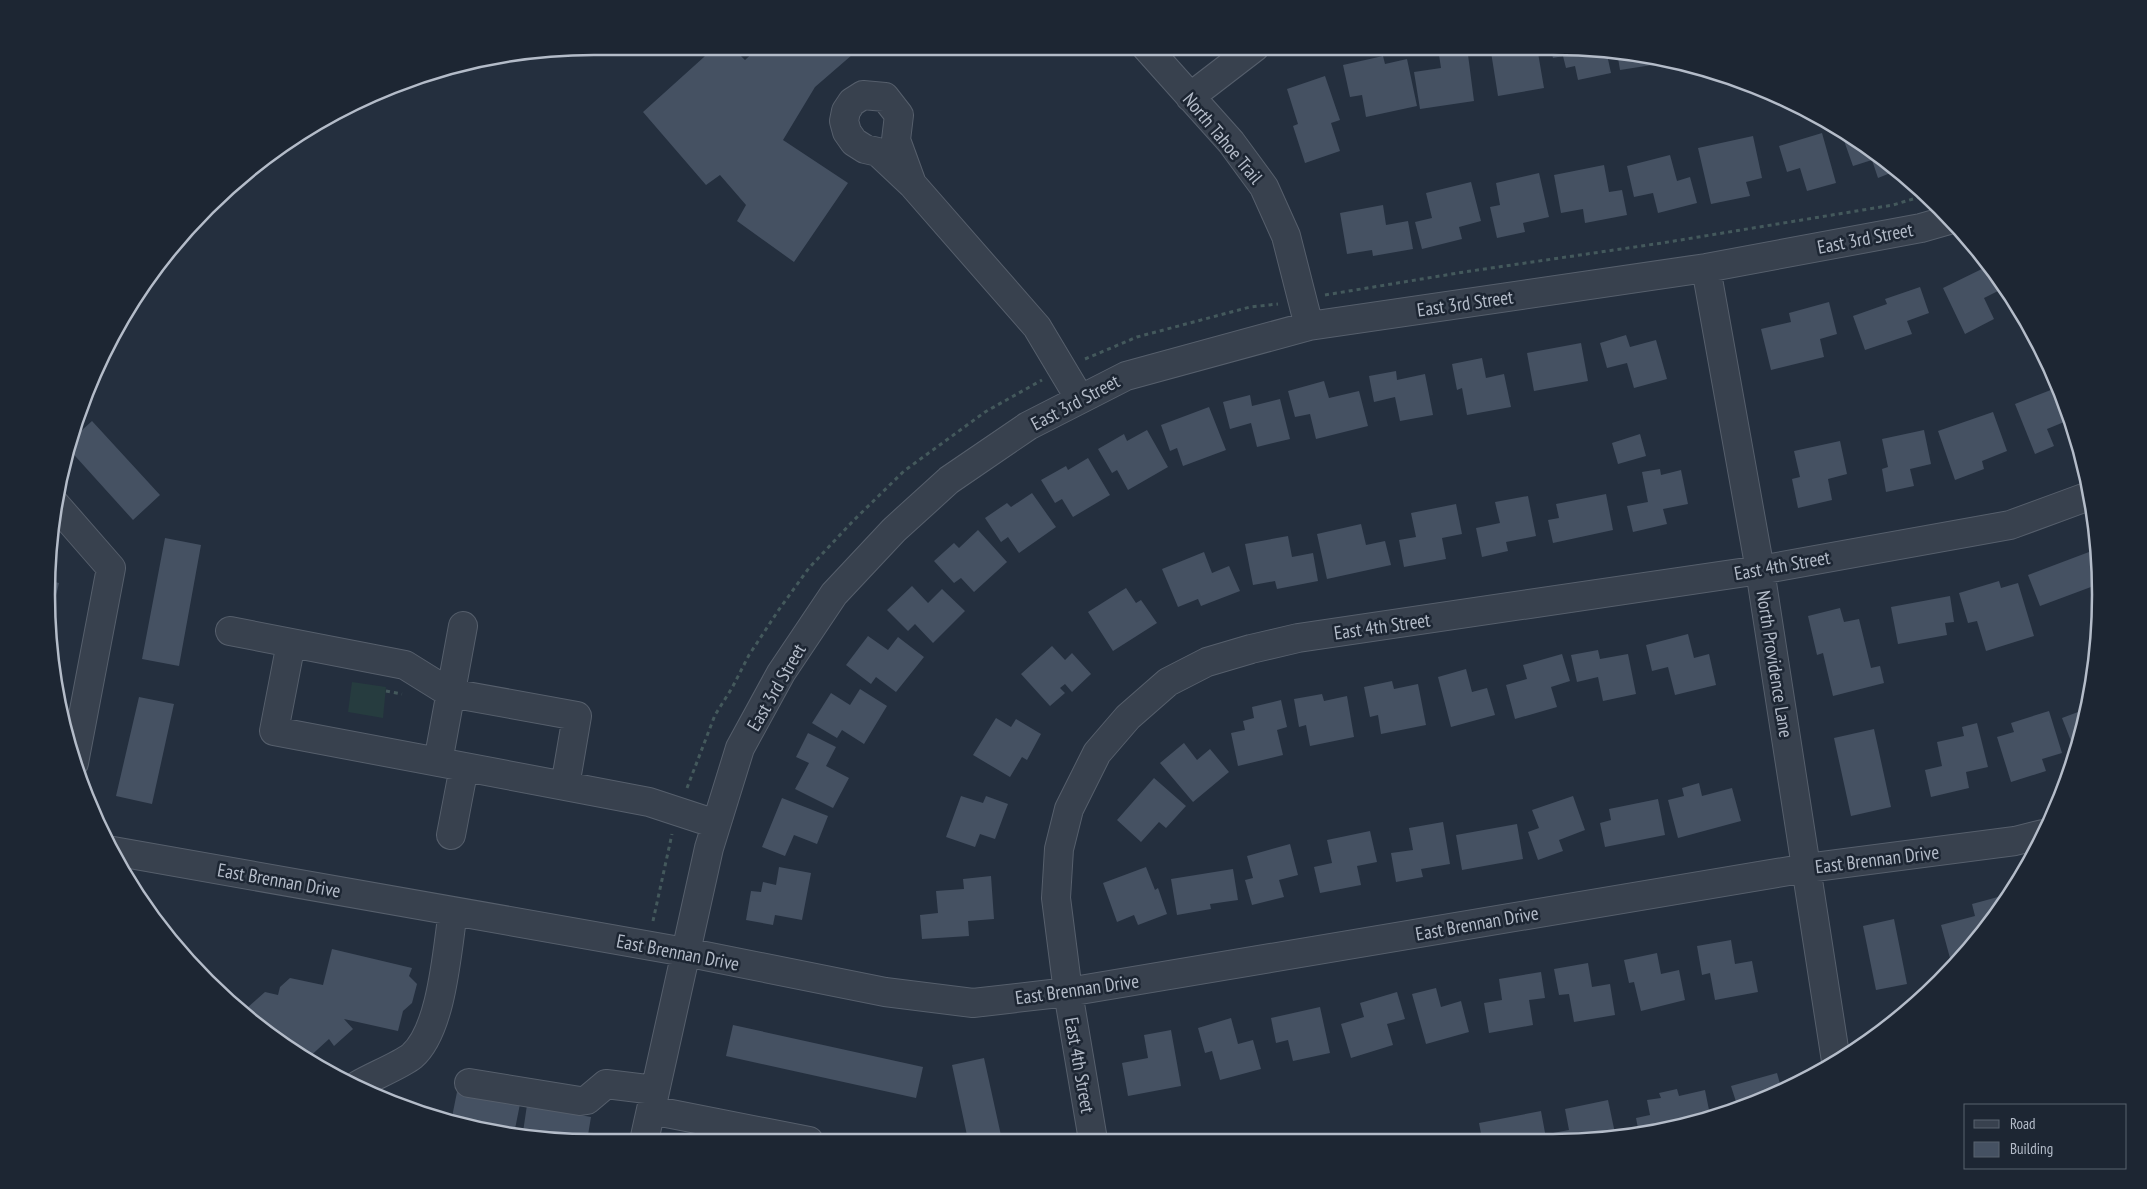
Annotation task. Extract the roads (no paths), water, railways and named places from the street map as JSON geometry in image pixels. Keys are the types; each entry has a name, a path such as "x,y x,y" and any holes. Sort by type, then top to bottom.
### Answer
{"street":[{"name":"North Tahoe Trail","path":"1153,55 1231,142 1264,187 1286,236 1308,326"},
{"path":"1190,97 1245,55"},
{"path":"912,184 1037,327 1080,399"},
{"name":"East 3rd Street","path":"646,1134 685,952 716,824 740,748 781,673 834,594 894,530 950,480 1028,426 1126,376 1308,326 1706,268 1911,230 1942,222"},
{"name":"North Providence Lane","path":"1706,268 1760,570 1808,868 1835,1054"},
{"name":"East 4th Street","path":"1092,1134 1068,992 1056,898 1059,849 1069,809 1097,753 1128,717 1168,682 1207,662 1298,638 1760,570 2010,525 2083,498"},
{"path":"62,512 111,568 77,746"},
{"path":"451,835 450,693 464,626"},
{"path":"230,632 405,665 450,693 578,716 565,786"},
{"path":"291,642 274,731 649,802 716,824"},
{"name":"East Brennan Drive","path":"121,852 685,952 885,992 973,1003 1068,992 1808,868 2015,841 2034,836"},
{"path":"364,1082 411,1056 428,1037 436,1014 453,911"},
{"path":"469,1083 580,1101 587,1100 606,1084 653,1100 724,1133"}]}
